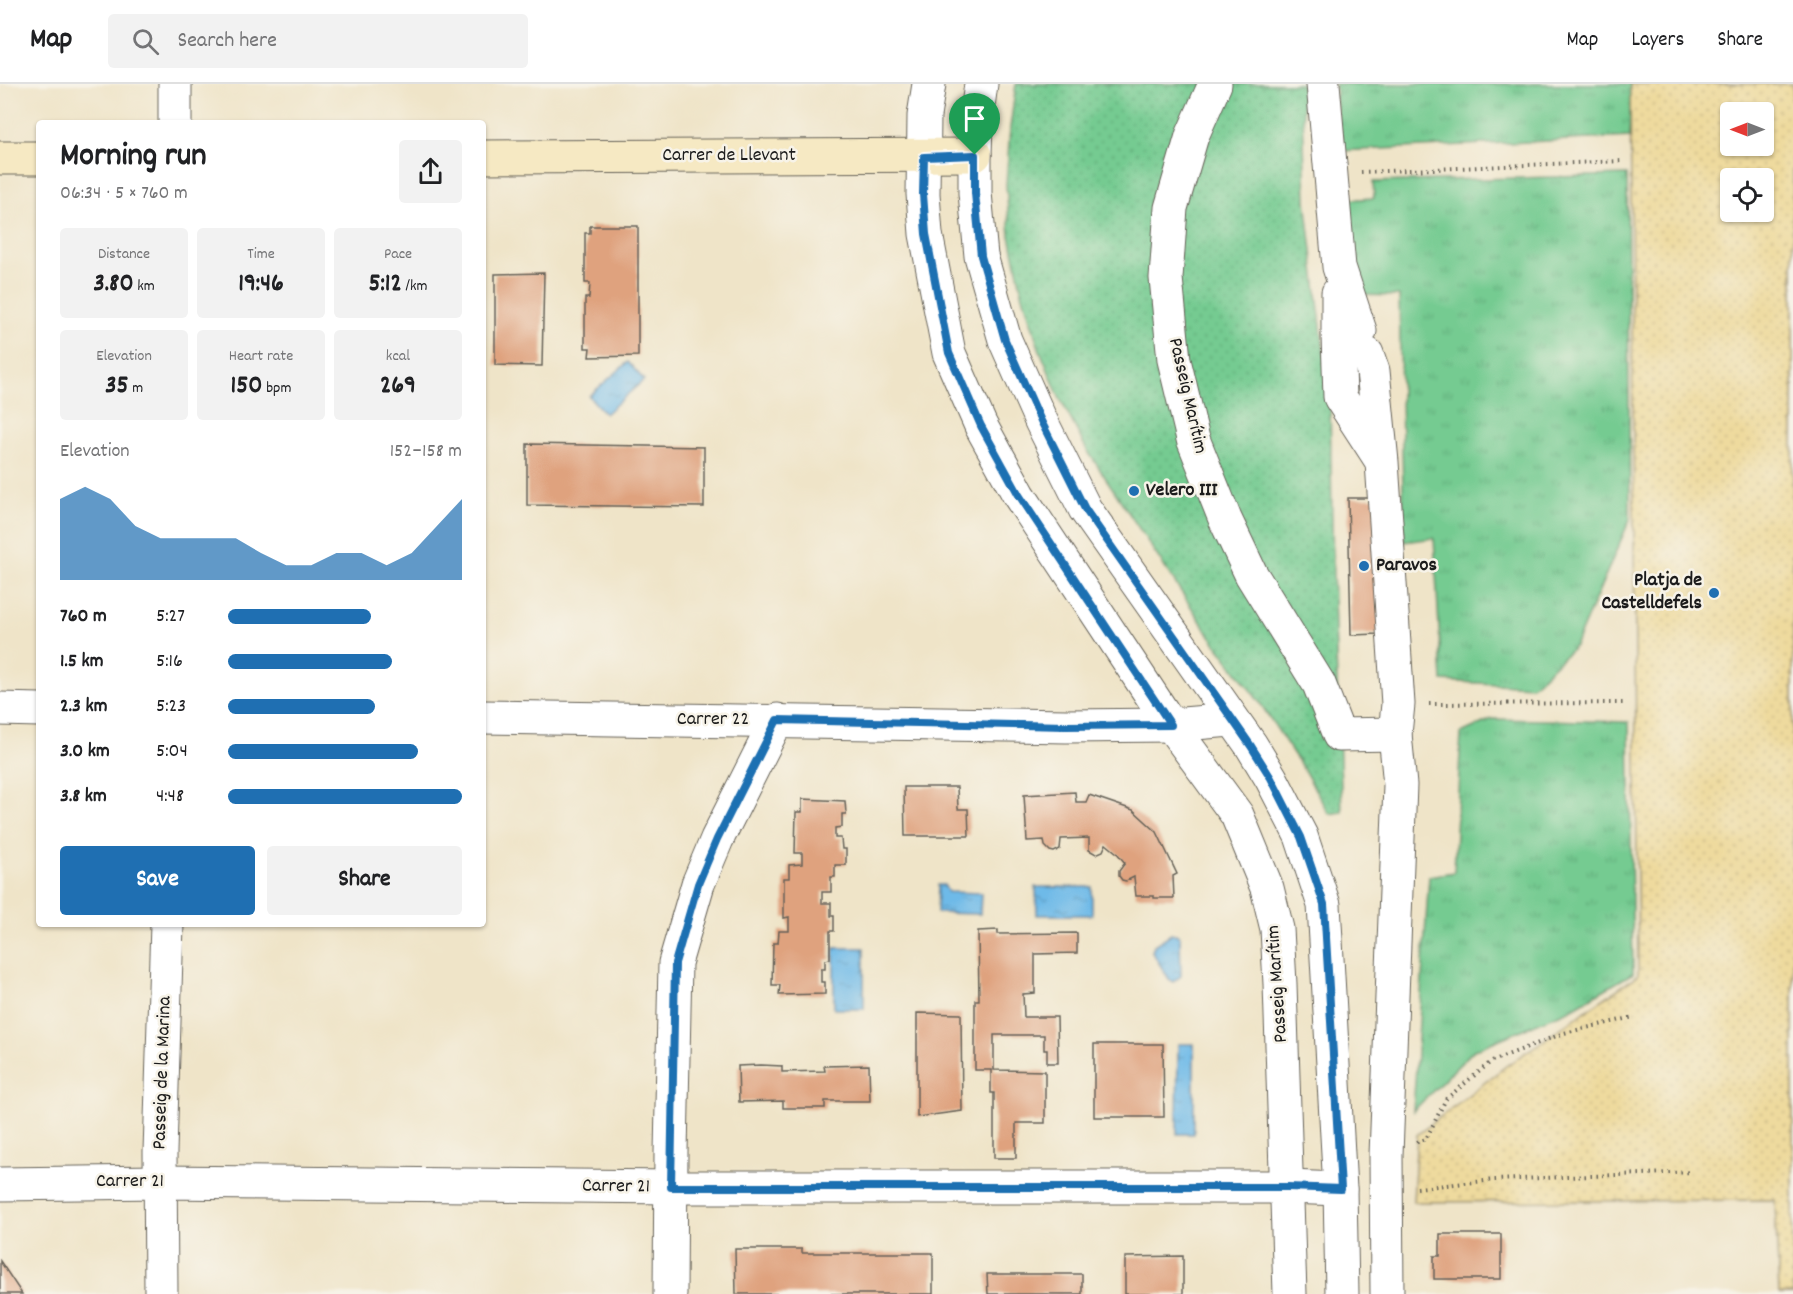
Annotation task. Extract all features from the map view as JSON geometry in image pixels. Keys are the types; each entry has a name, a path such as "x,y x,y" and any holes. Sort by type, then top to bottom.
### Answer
{"street":[{"path":"175,84 175,120"},
{"name":"Passeig Marítim","path":"929,84 924,116 923,194 926,234 953,364 981,426 1019,495 1171,725 1237,815 1267,888 1277,929 1288,1187 1290,1294"},
{"path":"981,84 976,122 975,193 981,256 1005,340 1041,421 1085,509 1271,778 1301,837 1324,904 1341,1189 1342,1294"},
{"name":"Passeig Marítim","path":"1215,84 1192,136 1171,208 1166,278 1174,360 1193,439 1225,519 1251,574 1319,684 1339,735 1397,719"},
{"path":"1323,84 1339,267 1338,336 1341,397 1382,462"},
{"name":"Carrer de Llevant","path":"486,157 975,155"},
{"path":"0,158 36,158"},
{"path":"1339,267 1373,371 1382,462 1397,719 1400,785 1386,1155 1387,1294"},
{"path":"0,710 36,710"},
{"name":"Carrer 22","path":"486,717 1066,726 1171,725 1231,720"},
{"path":"670,1294 675,963 702,875 717,839 777,720"},
{"name":"Passeig de la Marina","path":"161,1294 160,1182 167,927"},
{"name":"Carrer 21","path":"0,1184 160,1182 671,1187 1288,1187 1341,1189"}],"path":[{"path":"1330,173 1622,161"},
{"path":"1397,719 1627,703"},
{"path":"1386,1155 1426,1139 1446,1099 1492,1061 1564,1033 1634,1017"},
{"path":"1386,1189 1438,1187 1494,1180 1692,1172"}],"green space":[{"path":"1016,84 1302,84 1306,200 1330,402 1333,572 1342,812 1329,814 1304,770 1260,703 1211,637 1087,450 1059,397 1039,348 1022,293 1010,236 1006,185"},
{"path":"1335,84 1630,84 1630,137 1340,151"},
{"path":"1627,175 1630,519 1575,646 1532,686 1442,681 1434,538 1404,542 1399,296 1358,295 1345,200 1374,198 1373,182"},
{"path":"1492,719 1629,722 1633,973 1571,1009 1474,1050 1413,1111 1429,876 1454,872 1461,733"}],"sand":[{"name":"Platja de Castelldefels","path":"1630,84 1793,84 1793,1294 1779,1294 1775,1200 1413,1202 1417,1135 1506,1066 1638,975"}],"water":[{"path":"628,362 644,380 605,414 589,396"},
{"path":"938,885 944,885 948,892 981,893 980,914 937,913"},
{"path":"1036,887 1092,887 1092,915 1037,915"},
{"path":"1171,934 1180,937 1181,976 1173,982 1152,952 1154,945"},
{"path":"834,948 864,948 864,1009 834,1009"},
{"path":"1178,1044 1194,1044 1194,1134 1177,1134"}],"building":[{"path":"590,226 638,226 638,356 589,357 590,348 585,348 585,298 589,298 590,283 585,283 585,233 590,233"},
{"path":"544,273 542,366 495,365 495,274"},
{"path":"527,444 704,447 704,507 527,505"},
{"name":"Paravos","path":"1348,498 1376,498 1379,634 1351,635"},
{"path":"904,787 957,787 958,809 968,809 969,836 905,836"},
{"path":"1075,792 1076,802 1086,802 1089,795 1133,810 1157,832 1177,874 1173,876 1174,898 1136,896 1134,877 1126,881 1122,880 1119,871 1125,863 1106,844 1103,851 1096,854 1089,850 1089,838 1061,839 1060,849 1054,852 1045,846 1044,840 1027,841 1024,795"},
{"path":"802,799 845,801 846,814 842,814 842,827 835,828 835,838 841,838 842,849 846,849 846,865 835,865 835,877 831,877 831,892 822,892 822,903 831,903 831,916 834,916 834,931 830,931 830,959 825,960 825,969 821,969 821,982 825,982 825,994 779,995 780,985 772,985 773,943 778,943 779,931 789,931 789,917 784,918 784,878 789,878 789,865 802,864 802,853 795,853 796,812 802,812"},
{"path":"998,930 998,934 1077,933 1077,953 1035,954 1035,993 1023,994 1024,1017 1057,1017 1058,1063 1047,1063 1044,1035 994,1035 994,1070 1045,1071 1045,1123 1016,1123 1016,1158 994,1158 994,1093 991,1093 991,1070 975,1070 975,1000 979,1000 978,931"},
{"path":"917,1013 961,1014 962,1111 917,1117"},
{"path":"1094,1044 1163,1044 1164,1117 1094,1117"},
{"path":"869,1065 870,1101 825,1101 825,1108 783,1108 783,1101 739,1102 738,1066 782,1066 782,1072 825,1071 824,1066"},
{"path":"1440,1234 1501,1234 1501,1279 1434,1279 1434,1256 1440,1256"},
{"path":"735,1249 802,1249 802,1253 933,1253 933,1294 736,1294"},
{"path":"1183,1256 1183,1294 1125,1294 1125,1257"},
{"path":"0,1261 22,1294 0,1294"},
{"path":"987,1274 1082,1274 1082,1294 988,1294"}],"place":[{"name":"Velero III","path":"1134,491"},
{"name":"Paravos","path":"1364,566"},
{"name":"Platja de Castelldefels","path":"1714,593"}],"route":[{"path":"975,155 975,193 981,256 1005,340 1041,421 1085,509 1251,746 1271,778 1301,837 1324,904 1341,1189 1288,1187 671,1187 675,963 698,884 717,839 777,720 1066,726 1171,725 1019,495 981,426 949,353 926,234 923,194 924,157 975,155"}]}
